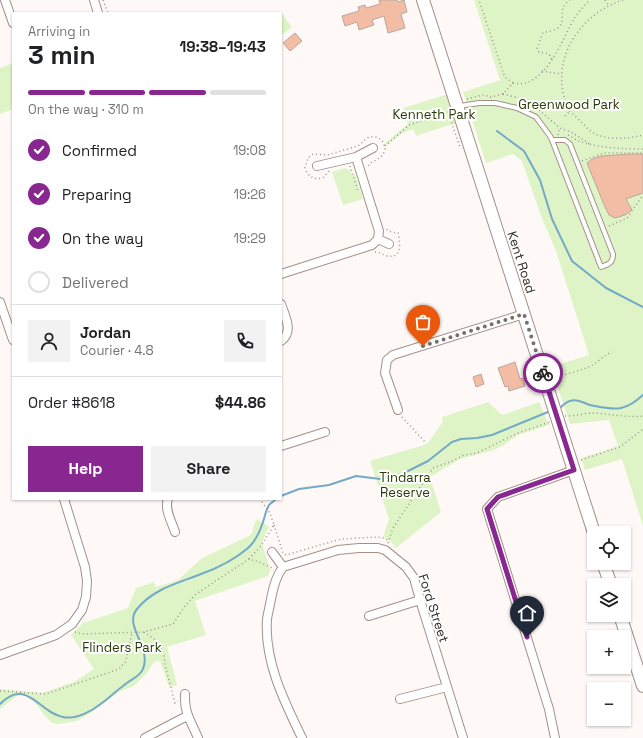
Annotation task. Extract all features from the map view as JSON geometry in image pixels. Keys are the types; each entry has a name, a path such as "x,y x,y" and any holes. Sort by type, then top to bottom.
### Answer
{"street":[{"path":"6,0 12,20"},
{"path":"94,0 98,12"},
{"name":"Kent Road","path":"423,0 454,107 577,465 592,526"},
{"path":"317,166 356,157 373,148"},
{"path":"282,274 372,245 378,239 379,231 356,157"},
{"path":"378,239 389,244"},
{"path":"0,302 12,337"},
{"path":"282,307 288,326 287,332 282,340"},
{"path":"398,410 385,373 387,360 393,355 524,314"},
{"path":"282,446 325,432"},
{"path":"555,738 548,709 487,509 498,497 577,465"},
{"path":"0,655 49,639 62,632 69,627 79,615 84,603 87,581 64,500"},
{"path":"168,500 166,503 175,532"},
{"path":"302,738 283,698 270,657 267,638 267,618 273,588 281,570 338,550 370,548 385,550"},
{"name":"Ford Street","path":"385,550 406,567 414,578 463,738"},
{"path":"272,552 281,570"},
{"path":"369,616 420,600"},
{"path":"622,622 643,686"},
{"path":"400,699 447,686"},
{"path":"185,696 187,716 198,738"},
{"path":"145,738 187,716"}],"lane":[{"path":"454,107 479,103 495,103 517,108 536,117 552,140 602,267 611,263 613,260 613,254 570,144 565,140 552,140"}],"path":[{"path":"103,0 108,12"},
{"path":"480,0 504,75 513,83 521,84 535,79 552,59 576,15 589,0"},
{"path":"552,59 549,54 539,52 537,48 543,33 556,29 559,26 563,18 562,11 566,3 570,0"},
{"path":"605,0 608,6"},
{"path":"623,0 608,6 592,17 577,33 565,56 562,74 564,98 570,111 592,132 602,136 624,138 643,135"},
{"path":"542,71 562,74"},
{"path":"503,94 513,83"},
{"path":"367,172 367,167 369,164 382,157 385,146 409,125 483,96 491,97 503,94 532,104 560,128 571,132 590,144"},
{"path":"565,116 570,111"},
{"path":"560,128 558,135 569,135 579,141 590,144 621,149 643,149"},
{"path":"330,170 323,178 313,178 306,172 305,165 308,158 313,154 327,155 358,146 370,136 380,139 385,146"},
{"path":"577,162 604,153 643,153"},
{"path":"350,166 359,193"},
{"path":"603,229 627,218 643,195"},
{"path":"371,252 393,256 399,251 401,246 398,233 388,231 385,226"},
{"path":"552,378 593,365 612,352"},
{"path":"398,410 404,420 426,443"},
{"path":"562,413 566,416 589,413 614,414 629,418 643,416"},
{"path":"385,550 393,528 433,468 464,455 477,453 518,433 550,422 549,417"},
{"path":"577,465 620,447 643,429"},
{"path":"261,500 270,513 283,553 286,555"},
{"path":"69,627 76,633 82,634 132,633 144,632 173,624 185,606 196,594 249,559 261,546 274,525"},
{"path":"249,559 281,570"},
{"path":"144,632 157,641 164,655 164,665 175,703 185,696"},
{"path":"0,691 46,694 119,669 126,661 132,633"}],"green space":[{"name":"Greenwood Park","path":"474,0 643,0 643,526 622,459 585,470 581,458 618,446 609,420 570,424 551,367 589,355 556,251 541,216 522,161 513,154 486,163 463,92 500,80"},
{"path":"282,14 292,27 282,35"},
{"path":"12,63 12,109 0,114 0,68"},
{"name":"Kenneth Park","path":"448,94 457,124 416,136 413,129 401,134 386,146 385,143 408,124 403,108"},
{"path":"345,168 350,170 352,175 355,174 363,199 343,205 332,172"},
{"name":"Tindarra Reserve","path":"488,402 502,415 539,402 549,425 518,435 494,450 460,459 430,477 441,512 396,548 390,541 383,537 389,519 370,461 428,443 443,421 442,417"},
{"name":"Flinders Park","path":"256,519 269,526 262,543 270,570 268,576 195,601 206,635 167,647 177,685 169,687 160,661 154,662 147,673 134,686 119,692 77,721 58,724 52,723 34,701 24,695 18,695 0,709 0,689 42,693 74,682 94,669 71,635 83,623 128,608 136,588 154,582 156,587 178,580 202,558 249,536 252,533"}],"building":[{"path":"379,0 397,0 398,2 404,0 407,12 401,14 405,28 388,33 384,16 372,20 374,25 359,30 357,22 345,26 342,16 359,11 358,7 365,5 366,8 380,4"},
{"path":"295,33 302,41 290,51 283,43"},
{"path":"643,154 643,193 626,199 632,210 625,215 615,218 609,215 587,163 592,159 601,156"},
{"path":"515,362 520,379 523,378 525,386 509,391 508,386 505,387 498,368"},
{"path":"481,374 484,384 476,387 473,377"}],"waterway":[{"path":"497,131 524,151 540,180 552,219 572,261 606,288 643,307"},
{"path":"561,407 569,401 576,400 598,407 617,409 630,405 643,395"},
{"path":"282,496 299,489 329,485 356,476 380,479 402,474 428,461 452,442 461,439 492,435 548,412"},
{"path":"0,704 9,697 18,694 25,695 55,714 68,718 84,714 98,706 142,672 145,661 144,653 133,622 137,609 143,602 166,587 220,566 251,546 260,529 269,505 275,500"}],"way so far":[{"path":"423,346 524,314 543,373"}],"route":[{"path":"527,637 487,509 498,497 574,470 543,373"}]}
